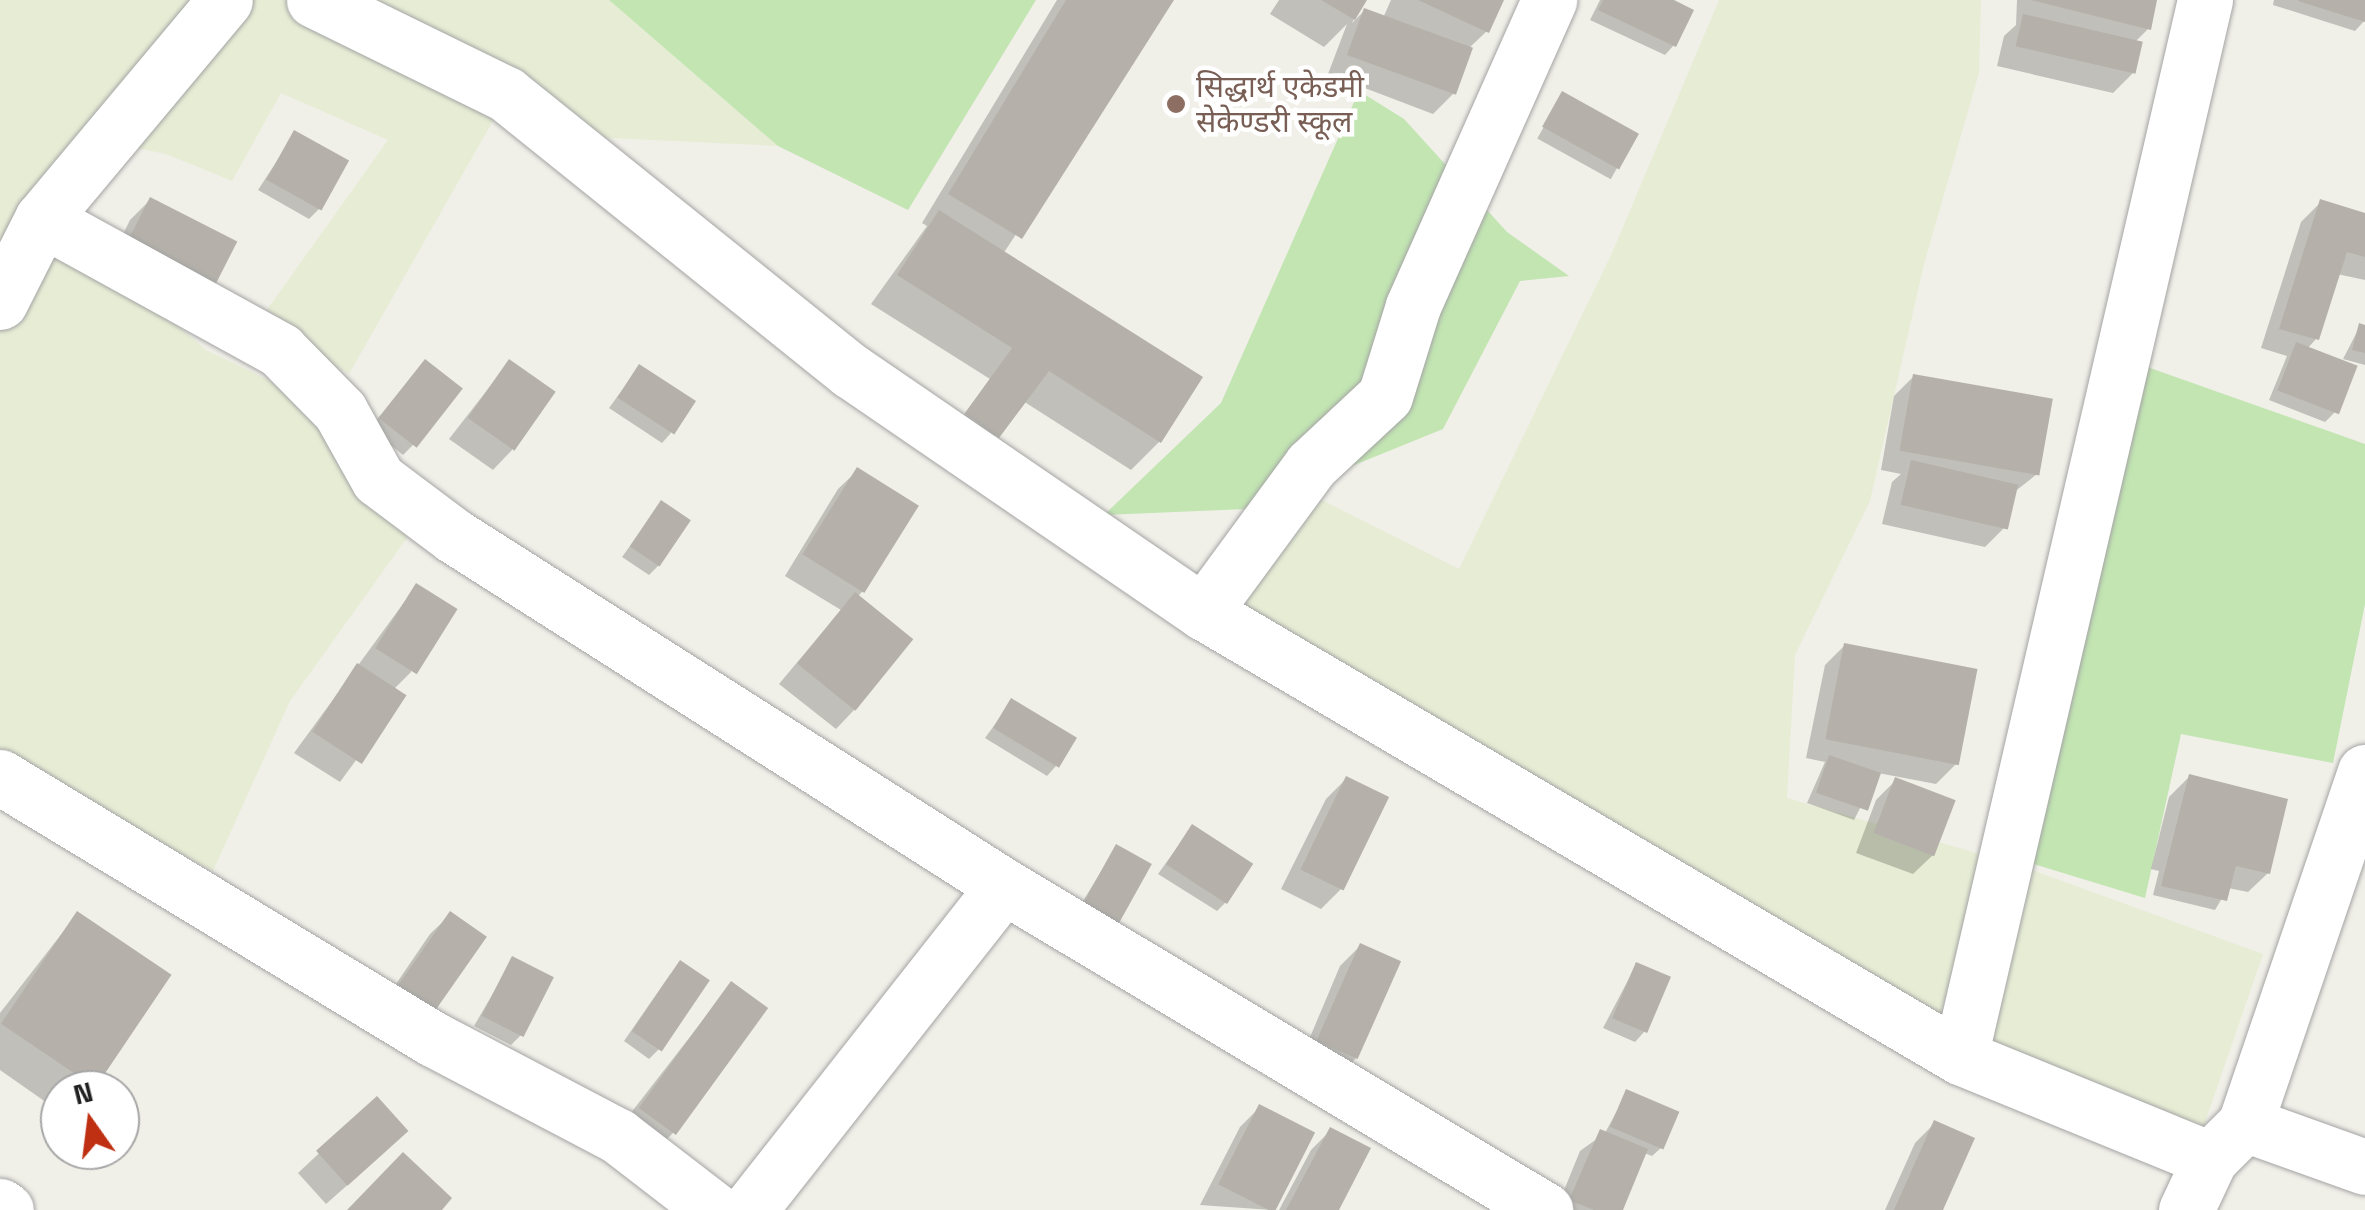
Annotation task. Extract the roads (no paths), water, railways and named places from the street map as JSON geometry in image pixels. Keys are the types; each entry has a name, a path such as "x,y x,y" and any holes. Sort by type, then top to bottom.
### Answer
{"street":[{"path":"0,302 42,220 225,0"},
{"path":"314,0 506,94 851,371 1203,612 1960,1058 2227,1142 2365,1167"},
{"path":"1203,612 1301,476 1384,396 1413,306 1549,0"},
{"path":"1960,1058 2205,0"},
{"path":"42,220 280,350 340,411 378,479 454,536 1004,886 1545,1210"},
{"path":"2186,1210 2227,1142 2365,772"},
{"path":"0,777 433,1039 618,1136 714,1210"},
{"path":"750,1210 1004,886"}],"place":[{"name":"सिद्धार्थ एकेडमी सेकेण्डरी स्कूल","path":"1176,104"}]}
